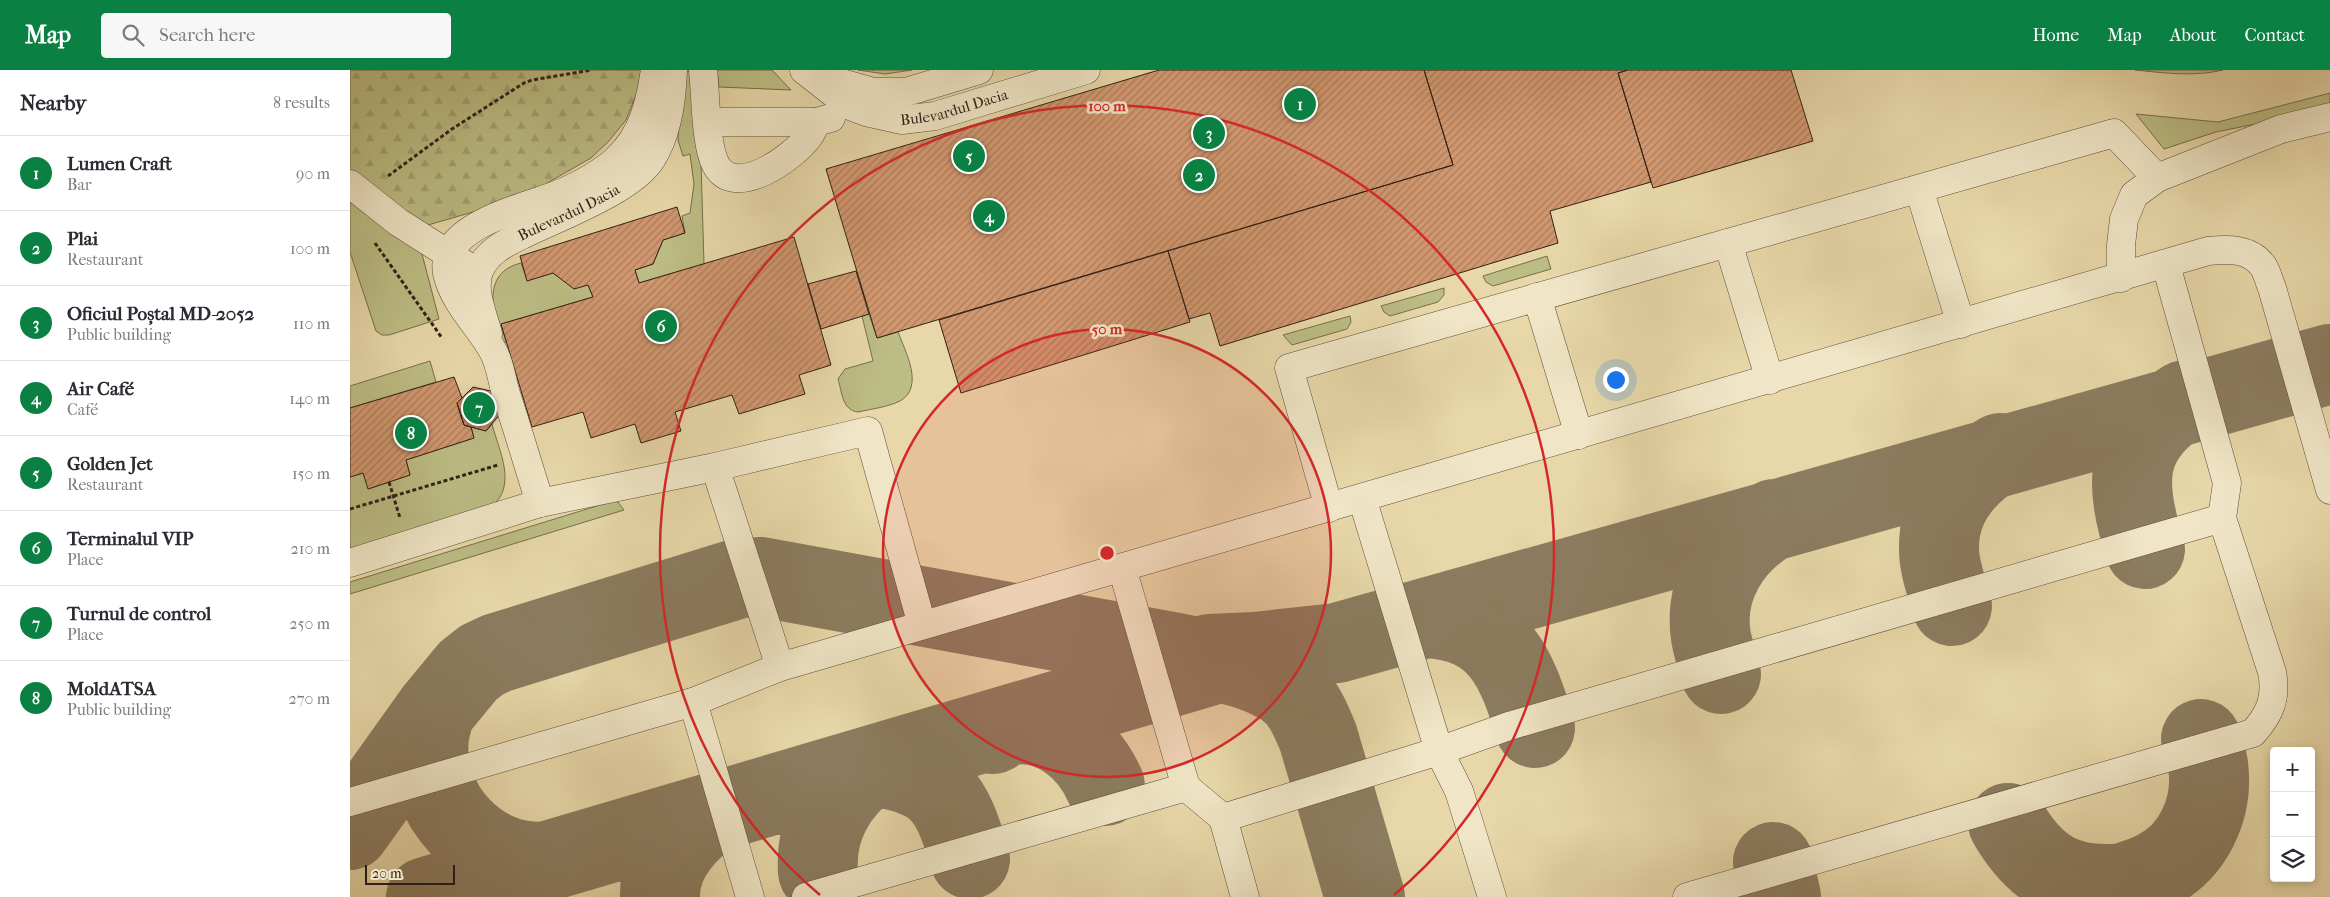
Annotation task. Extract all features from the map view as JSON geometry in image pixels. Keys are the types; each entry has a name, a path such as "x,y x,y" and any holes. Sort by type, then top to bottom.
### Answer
{"lane":[{"path":"494,352 458,303 447,272 449,256 458,239 479,224 561,193 595,176 618,158 638,134 650,102 655,70"},
{"name":"Bulevardul Dacia","path":"479,272 488,256 505,243 619,188 652,159 663,133 672,92 673,70"},
{"path":"704,70 711,155 718,168 727,176 741,179 760,174 790,155 809,136 816,122"},
{"path":"805,71 874,92 906,92 979,70"},
{"name":"Bulevardul Dacia","path":"805,71 850,106 866,112 902,120 935,116 1086,70"},
{"path":"708,122 816,122 835,116 850,106"},
{"path":"2121,278 2121,245 2124,218 2134,195 2157,178 2281,129 2330,117"},
{"path":"1329,508 1289,368 2114,133 2157,178"},
{"path":"1918,188 1962,324"},
{"path":"358,190 398,222 449,256 479,272 477,293 540,503"},
{"path":"1728,243 1770,380"},
{"path":"350,802 692,702 780,667 2166,265 2208,251 2228,248 2245,252 2263,265 2272,288 2330,490"},
{"path":"1687,897 2252,733 2265,720 2275,688 2272,672 2222,518 2227,483 2166,265"},
{"path":"1537,297 1579,435"},
{"path":"350,564 540,503 715,468 868,431 922,626"},
{"path":"715,468 780,667"},
{"path":"1362,498 1439,751 1459,791 1492,897"},
{"path":"1223,818 1439,751 1509,726 2222,518"},
{"path":"1122,568 1186,788 1223,818 1244,897"},
{"path":"692,702 750,897"},
{"path":"806,897 1186,788"}],"path":[{"path":"358,190 388,176 452,129 524,83 592,70"},
{"path":"372,238 442,338"},
{"path":"350,509 525,456"},
{"path":"389,482 407,545"}],"green space":[{"path":"350,70 641,70 638,90 626,120 608,142 591,158 521,198 428,225 410,218 350,172"},
{"path":"681,70 689,70 701,163 704,264 639,283 635,270 653,264 663,240 685,233 682,216 690,213 694,184 690,154 683,156 678,140"},
{"path":"717,70 772,70 791,90 719,87"},
{"path":"858,70 912,70 885,74"},
{"path":"2135,70 2223,70 2190,74"},
{"path":"2330,93 2330,109 2216,132 2164,149 2136,114 2218,122"},
{"path":"350,198 422,254 439,319 389,335 382,335 376,331 350,252"},
{"path":"1547,256 1551,269 1493,286 1486,282 1483,276"},
{"path":"521,263 527,280 553,273 574,288 588,285 593,297 501,324 506,342 501,343 493,308 495,285 508,268"},
{"path":"1444,288 1444,295 1438,302 1390,316 1384,312 1381,306"},
{"path":"869,314 877,338 898,332 911,368 911,387 907,395 900,401 858,412 853,411 846,404 838,379 845,369 873,361 862,316"},
{"path":"1350,316 1351,322 1347,329 1292,345 1283,335"},
{"path":"430,361 436,382 350,408 350,386"},
{"path":"492,424 502,457 505,479 504,489 499,499 491,507 350,551 350,477 363,473 369,489 410,475 406,460 474,438 471,427 486,431"},
{"path":"613,501 618,502 624,510 350,594 350,582"}],"building":[{"path":"1159,70 1424,70 1453,165 877,338 826,169"},
{"path":"1424,70 1628,70 1618,73 1651,182 1550,211 1558,243 1220,346 1210,313 1189,319 1168,251 1453,165"},
{"path":"1628,70 1791,70 1813,141 1653,188 1618,73"},
{"path":"677,207 685,233 663,240 653,264 635,270 639,283 794,237 831,365 799,375 805,394 739,414 732,395 675,412 681,431 641,443 635,424 591,438 583,412 532,427 501,324 593,297 588,285 574,289 553,273 527,281 520,256"},
{"path":"1168,251 1190,322 961,393 939,320"},
{"path":"856,271 869,314 821,329 808,284"},
{"path":"454,377 462,398 457,403 464,425 471,427 474,438 406,460 410,475 368,489 363,473 350,477 350,408"},
{"path":"473,387 495,392 501,413 486,431 464,425 457,403"}],"taxiway":[{"path":"1210,654 1255,652 1337,643 2330,364"},
{"path":"2145,549 2134,505 2132,484 2134,466 2139,448 2149,431 2164,415 2185,400"},
{"path":"1952,606 1939,556 1943,519 1949,505 1965,481 1987,461 2000,453"},
{"path":"1721,674 1711,637 1710,619 1716,584 1724,568 1745,541 1774,519"},
{"path":"350,830 435,711 468,671 482,660 497,653 740,578 761,577 1172,652 1237,666 1270,678 1299,700 1306,710 1318,737 1365,897"},
{"path":"1427,618 1452,621 1472,628 1488,639 1501,652 1521,686 1535,728"},
{"path":"426,897 1212,665"},
{"path":"435,711 429,737 429,762 435,786 446,808 461,827 479,843 500,854 524,861 548,861"},
{"path":"993,734 1010,725 1026,724 1055,732 1068,739 1079,749 1089,760 1105,786"},
{"path":"2075,897 2155,871 2169,863 2181,852 2198,827 2208,797 2208,765 2201,739"},
{"path":"818,872 820,841 830,812 848,787 871,766 913,776 928,783 939,792 949,804 956,819 970,859"},
{"path":"660,897 664,870 677,846 696,826 718,810"},
{"path":"2008,823 2030,853 2042,865 2056,873 2086,883 2124,883"},
{"path":"1773,862 1781,897"}],"place":[{"name":"Lumen Craft","path":"1300,104"},
{"name":"Oficiul Poștal MD-2052","path":"1209,133"},
{"name":"Golden Jet","path":"969,156"},
{"name":"Plai","path":"1199,175"},
{"name":"Air Café","path":"989,216"},
{"name":"Terminalul VIP","path":"661,326"},
{"name":"Turnul de control","path":"479,408"},
{"name":"MoldATSA","path":"411,433"}]}
